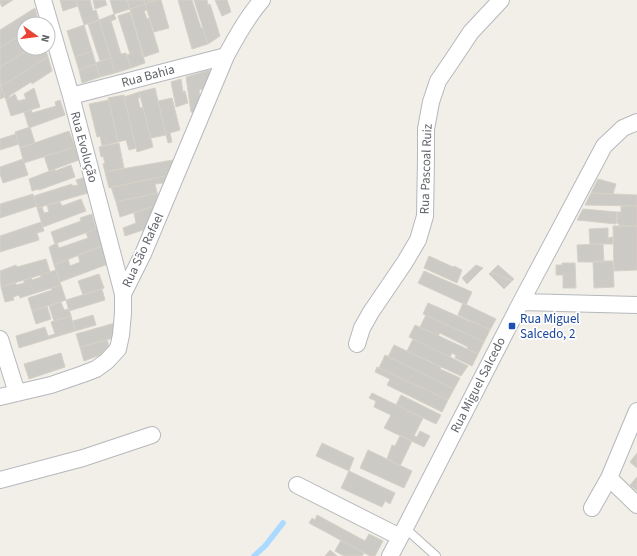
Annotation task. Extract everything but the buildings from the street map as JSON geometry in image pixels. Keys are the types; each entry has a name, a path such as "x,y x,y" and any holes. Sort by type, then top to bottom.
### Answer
{"street":[{"name":"Rua Evolução","path":"43,0 71,96 123,294"},
{"name":"Rua São Rafael","path":"0,397 51,385 84,374 96,369 107,361 118,349 123,313 123,294 142,254 226,56 238,34 262,0"},
{"name":"Rua Pascoal Ruiz","path":"357,344 362,328 371,312 418,240 425,216 426,128 431,102 438,81 471,32 501,0"},
{"name":"Rua Bahia","path":"71,96 226,56"},
{"name":"Rua Miguel Salcedo","path":"390,556 521,302 604,146 622,128 637,122"},
{"path":"521,302 637,305"},
{"path":"0,339 17,393"},
{"path":"592,508 609,478 637,411"},
{"path":"0,480 83,458 152,435"},
{"path":"609,478 637,505"},
{"path":"297,485 403,532"}],"lane":[{"path":"403,532 436,556"}],"waterway":[{"path":"254,556 265,546 283,523"}],"place":[{"name":"Rua Miguel Salcedo, 2","path":"512,326"}]}
